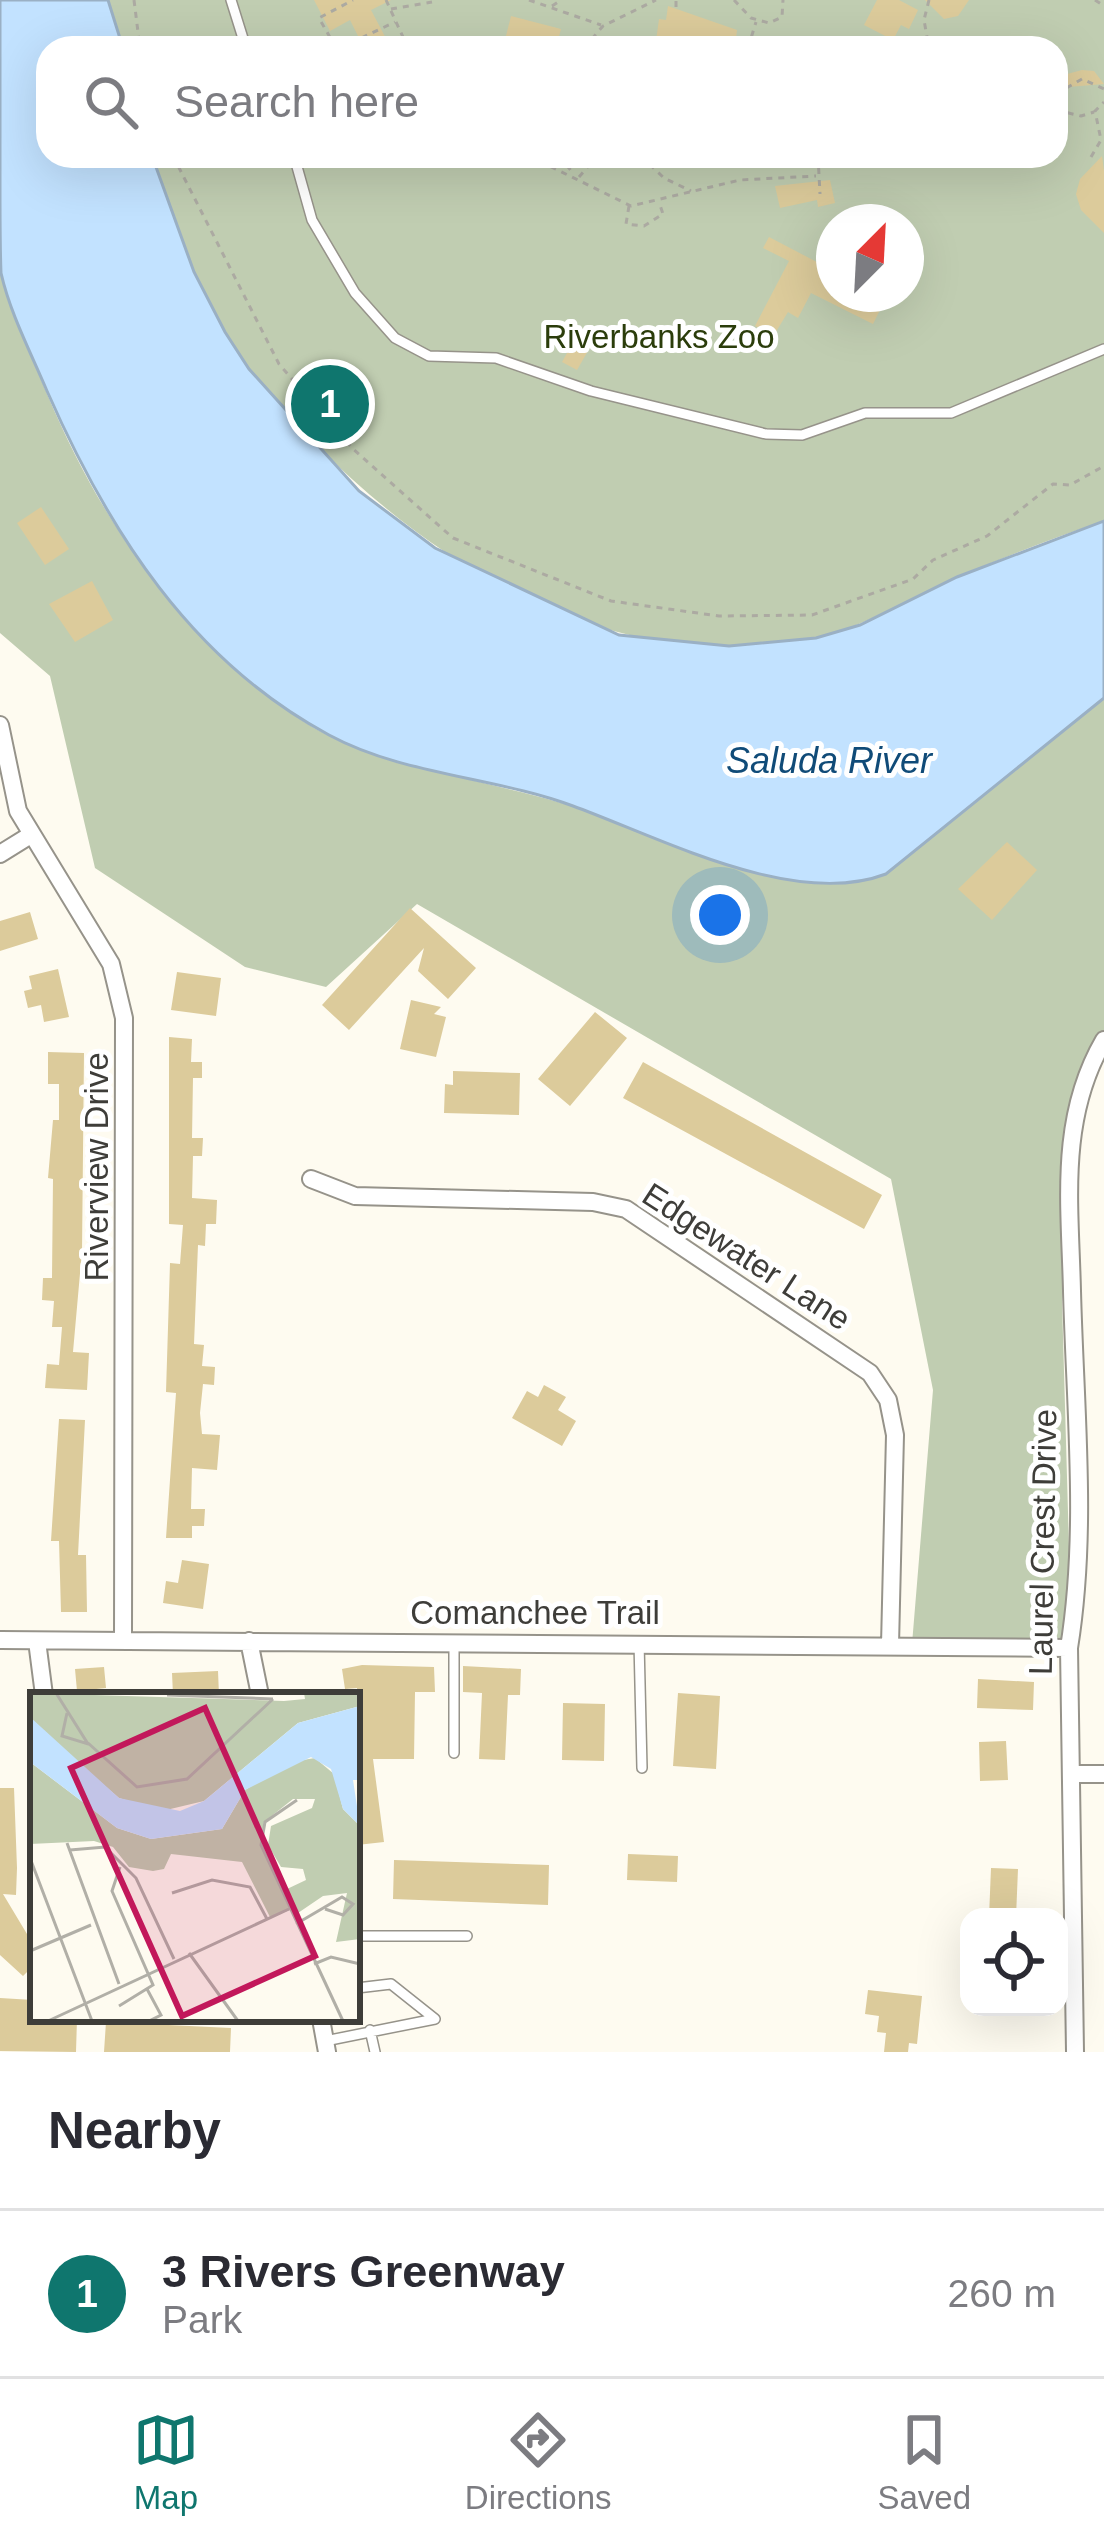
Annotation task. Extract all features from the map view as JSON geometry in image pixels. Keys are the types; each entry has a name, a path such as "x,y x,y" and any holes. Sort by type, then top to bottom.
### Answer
{"street":[{"name":"Riverview Drive","path":"0,725 9,778 29,836 83,910 111,964 127,1040 123,1641"},
{"path":"0,854 29,836"},
{"name":"Laurel Crest Drive","path":"1075,2052 1069,1648 1078,1590 1080,1495 1068,1153 1081,1088 1104,1040"},
{"name":"Edgewater Lane","path":"311,1179 355,1196 593,1202 626,1209 870,1373 888,1400 895,1435 890,1645"},
{"name":"Comanchee Trail","path":"0,1640 1069,1648"},
{"path":"37,1640 44,1692"},
{"path":"249,1640 259,1692"},
{"path":"1072,1774 1104,1774"}],"lane":[{"path":"231,0 242,36"},
{"path":"297,168 312,220 355,293 395,338 429,356 496,358 591,391 766,434 802,435 866,413 951,412 1104,349"},
{"path":"454,1641 454,1753"},
{"path":"639,1642 642,1768"},
{"path":"360,1936 467,1936"},
{"path":"326,2047 370,2030 435,2019 391,1984 360,1988"},
{"path":"370,2030 375,2052"}],"path":[{"path":"134,0 138,36"},
{"path":"331,36 320,18 353,0"},
{"path":"386,0 402,36"},
{"path":"530,0 603,26"},
{"path":"550,7 561,0"},
{"path":"594,36 603,26 656,0"},
{"path":"676,0 676,7"},
{"path":"734,0 756,20 778,20 783,0"},
{"path":"927,36 928,0"},
{"path":"1095,0 1104,6"},
{"path":"390,10 432,2"},
{"path":"751,36 756,20"},
{"path":"364,36 394,22"},
{"path":"1068,87 1082,79 1104,88"},
{"path":"1068,114 1095,111 1104,101"},
{"path":"1091,158 1101,140 1095,111"},
{"path":"179,168 279,364 353,449 454,538 610,602 719,616 812,615 914,579 933,560 987,536 1053,484 1070,484 1104,466"},
{"path":"560,168 628,206 659,203 740,180 816,176"},
{"path":"570,168 578,177"},
{"path":"578,177 586,168"},
{"path":"654,168 693,192"},
{"path":"817,168 820,194"},
{"path":"628,206 626,224 644,226 663,214 659,203"}],"green space":[{"name":"Riverbanks Zoo","path":"108,0 1104,0 1104,521 996,561 838,632 736,647 654,640 575,619 500,585 429,541 363,489 303,431 233,346 192,267 156,168 1068,168 1068,36 119,36"},
{"path":"0,270 63,430 116,526 147,571 251,681 321,732 369,752 574,807 744,870 817,883 852,882 886,874 1104,698 1104,1055 1080,1091 1062,1301 1072,1653 912,1644 933,1390 891,1179 417,904 326,987 245,967 95,868 50,676 0,633"}],"water":[{"name":"Saluda River","path":"0,0 108,0 119,36 36,36 36,168 156,168 194,272 249,369 359,491 435,548 619,635 729,646 816,638 860,625 957,577 1104,521 1104,698 886,874 850,882 811,883 728,865 543,796 358,748 280,705 235,670 159,587 97,493 71,443 15,318 1,273"}],"building":[{"path":"314,0 391,0 371,10 385,36 358,36 350,20 330,31"},
{"path":"877,0 899,0 918,10 909,29 901,25 895,36 864,25"},
{"path":"925,0 969,0 958,16 944,19"},
{"path":"668,6 737,30 736,36 657,36 659,19 666,20"},
{"path":"511,16 561,29 559,36 506,36"},
{"path":"1094,71 1104,84 1068,87 1068,74"},
{"path":"1102,156 1104,233 1081,210 1076,194 1080,179"},
{"path":"830,180 835,203 818,204 817,200 780,208 775,186"},
{"path":"769,237 816,262 816,296 811,293 798,318 788,312 774,335 755,326 789,261 763,248"},
{"path":"849,312 879,312 873,324"},
{"path":"581,328 596,337 577,370 562,362"},
{"path":"41,507 69,549 45,565 17,523"},
{"path":"92,581 113,620 75,642 49,604"},
{"path":"1007,842 1037,870 992,920 958,889"},
{"path":"410,908 476,968 448,999 418,971 424,948 349,1030 322,1005"},
{"path":"30,912 38,939 0,951 0,921"},
{"path":"58,969 69,1017 44,1022 41,1005 28,1008 24,991 32,989 29,976"},
{"path":"177,972 221,978 216,1016 171,1010"},
{"path":"411,1000 441,1007 434,1014 446,1017 436,1057 400,1049"},
{"path":"595,1012 627,1038 570,1106 538,1079"},
{"path":"169,1037 192,1039 191,1062 202,1062 202,1078 193,1078 192,1138 203,1138 202,1156 193,1156 192,1198 217,1200 216,1224 206,1224 205,1246 198,1245 194,1344 204,1345 202,1366 215,1367 214,1385 203,1384 202,1434 220,1435 217,1470 192,1468 191,1509 205,1509 204,1526 192,1526 192,1538 166,1538 176,1393 166,1392 170,1263 180,1264 183,1225 169,1224"},
{"path":"48,1052 84,1053 82,1251 73,1352 89,1353 87,1390 45,1388 47,1364 59,1365 62,1327 52,1327 54,1301 42,1300 43,1278 52,1278 53,1179 48,1178 53,1120 59,1120 59,1084 48,1084"},
{"path":"643,1062 882,1195 864,1229 623,1098"},
{"path":"453,1071 520,1073 519,1115 444,1113 445,1084 453,1085"},
{"path":"544,1385 566,1397 558,1410 576,1421 562,1446 512,1418 527,1391 538,1397"},
{"path":"59,1419 85,1420 78,1555 86,1555 87,1612 61,1612 59,1541 51,1541"},
{"path":"182,1560 209,1564 203,1609 163,1603 166,1581 178,1583"},
{"path":"463,1666 521,1669 520,1695 508,1695 505,1760 479,1759 482,1693 463,1692"},
{"path":"104,1667 106,1688 77,1691 75,1669"},
{"path":"434,1667 435,1692 415,1692 414,1759 373,1759 384,1842 360,1845 360,1692 345,1689 342,1669"},
{"path":"218,1671 219,1692 173,1692 172,1673"},
{"path":"978,1679 1034,1682 1033,1710 977,1708"},
{"path":"678,1693 720,1696 716,1769 673,1766"},
{"path":"563,1703 605,1704 604,1761 562,1760"},
{"path":"1006,1741 1008,1780 980,1781 979,1742"},
{"path":"0,1788 14,1788 16,1895 3,1894 30,1939 30,1969 23,1976 0,1955"},
{"path":"628,1854 678,1856 677,1882 627,1880"},
{"path":"394,1860 549,1865 548,1905 393,1899"},
{"path":"991,1868 1018,1869 1016,1908 989,1908"},
{"path":"868,1990 922,1996 917,2044 909,2043 908,2052 884,2052 886,2033 877,2032 879,2016 865,2014"},
{"path":"0,1998 30,2000 30,2022 77,2022 76,2052 0,2051"},
{"path":"106,2022 231,2028 230,2052 104,2052"}],"place":[{"name":"3 Rivers Greenway","path":"330,404"}]}
